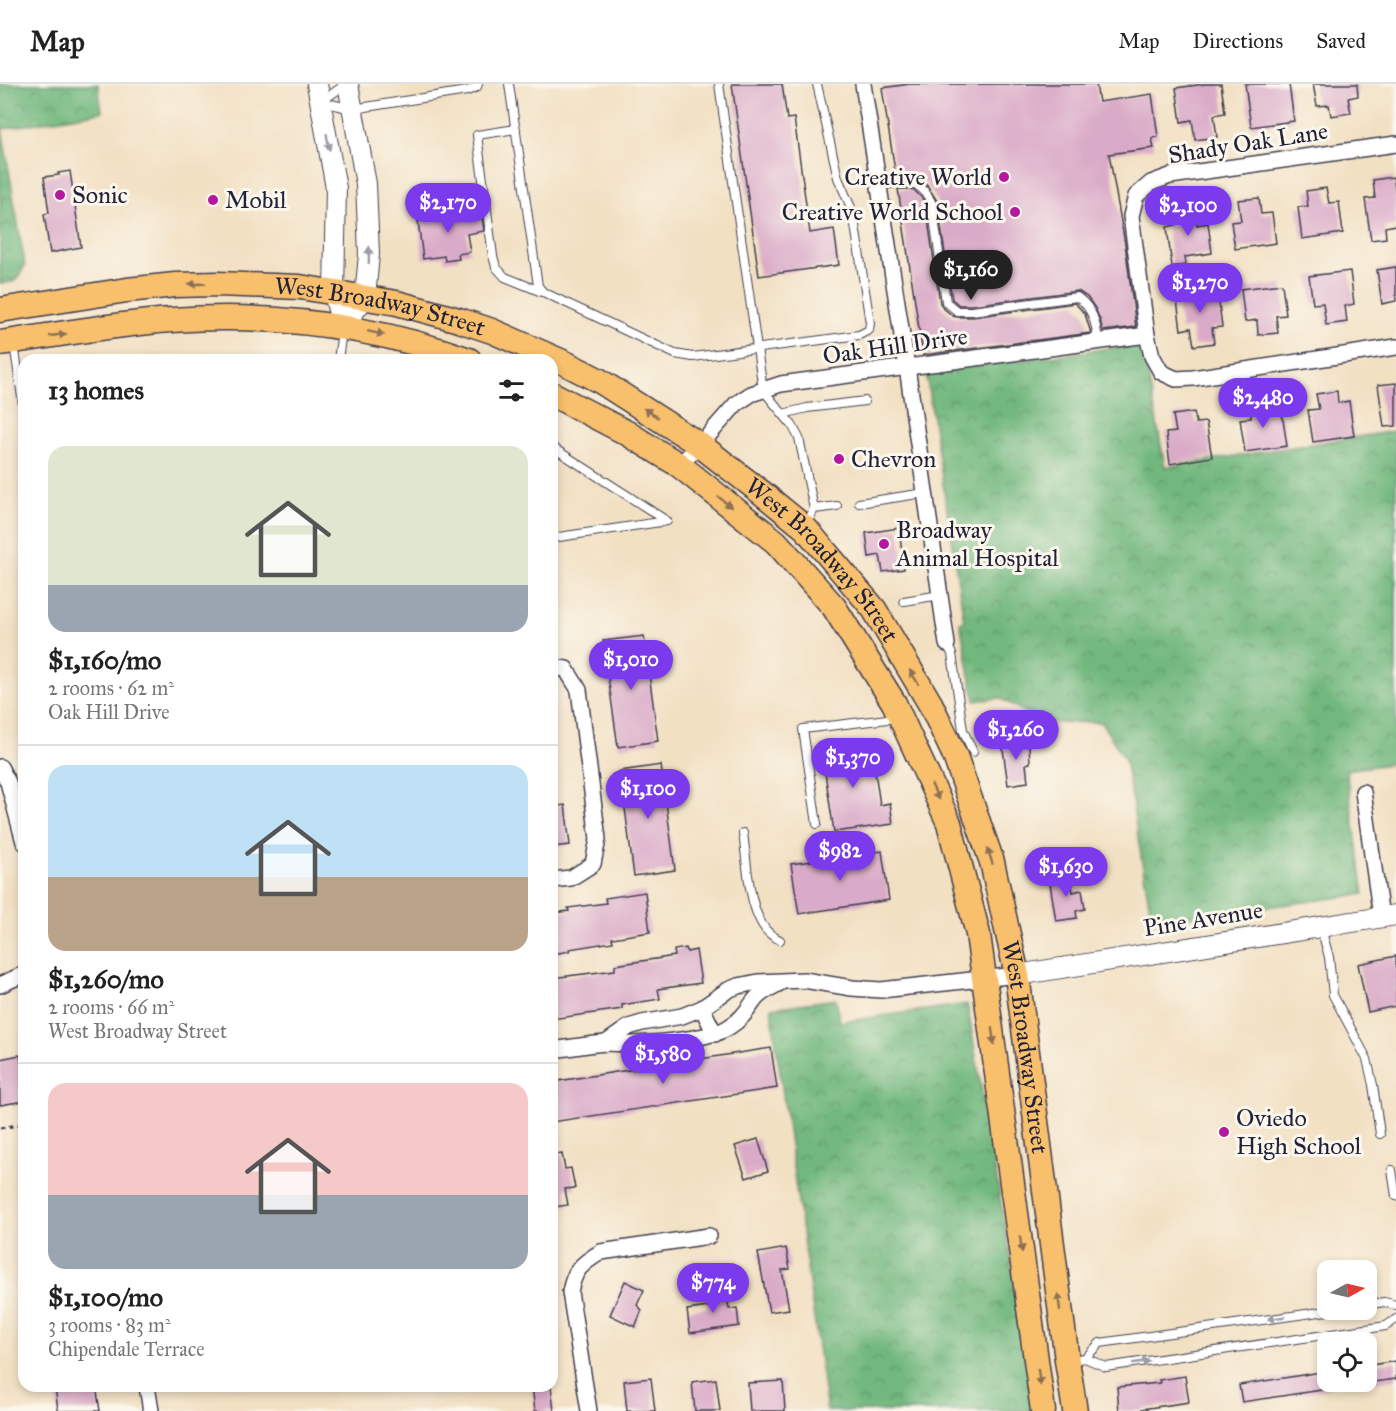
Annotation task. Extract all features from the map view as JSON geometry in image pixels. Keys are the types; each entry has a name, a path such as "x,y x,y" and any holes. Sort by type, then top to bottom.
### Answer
{"main road":[{"name":"West Broadway Street","path":"0,309 86,295 175,285 300,287 397,303 492,331 544,354"},
{"name":"West Broadway Street","path":"7,342 135,324 218,318 342,326 452,354"},
{"name":"West Broadway Street","path":"558,361 600,381 700,445 762,493 809,518 874,609 931,705 954,756 992,862 1017,975 1076,1359 1075,1411"},
{"name":"West Broadway Street","path":"558,397 627,433 679,465 776,542 834,607 894,703 949,823 978,934 1043,1411"},
{"path":"1028,1301 1042,1319 1045,1341 1076,1359"}],"street":[{"path":"342,326 365,298 369,254 366,184 347,84"},
{"path":"863,84 947,644"},
{"path":"319,93 336,188 334,293 342,326"},
{"name":"Shady Oak Lane","path":"1396,144 1170,176 1150,183 1136,196 1131,216 1147,335 1152,356 1161,372 1176,379 1193,378 1396,347"},
{"name":"Oak Hill Drive","path":"679,465 736,404 751,394 781,384 1147,335"},
{"path":"558,668 566,669 579,690 598,839 593,864 571,878 558,879"},
{"path":"0,767 8,782 18,820"},
{"path":"1363,792 1388,916"},
{"name":"Pine Avenue","path":"1017,975 1388,916"},
{"path":"606,1043 629,1027 682,1016 702,1008 729,990 758,982 804,980 880,990 1017,975"},
{"path":"0,985 18,977"},
{"path":"558,1049 606,1043 634,1044 715,1034 729,1028 743,1016 762,992 783,981"},
{"path":"738,986 750,1008"},
{"path":"702,1008 715,1034"},
{"path":"589,1411 570,1292 573,1278 586,1261 601,1252 709,1236"},
{"path":"148,1392 152,1411"}],"lane":[{"path":"319,93 347,84"},
{"path":"319,93 353,109 467,91 477,87 478,84"},
{"path":"509,84 538,286 543,292"},
{"path":"718,84 763,390 792,425 799,438 809,518 837,506"},
{"path":"516,129 477,135 493,256 496,267 505,277 683,356 693,357 859,335 869,330 870,323 853,212 838,178 817,84"},
{"path":"879,186 909,181 919,186 928,195 932,204 946,302 957,311 1077,297 1085,302 1095,318 1098,341"},
{"path":"339,354 342,326"},
{"path":"7,342 18,387"},
{"path":"783,414 807,408 865,401"},
{"path":"558,451 667,521 558,537"},
{"path":"859,503 925,493"},
{"path":"904,601 940,595"},
{"path":"947,644 952,654 963,730 973,752"},
{"path":"817,824 803,729 900,717"},
{"path":"743,833 753,904 768,932 780,940"},
{"path":"1321,926 1329,957 1333,995 1367,1059 1380,1134"},
{"path":"1392,1170 1396,1196"},
{"path":"1377,1303 1384,1302 1396,1305"},
{"path":"1076,1359 1100,1343 1317,1312"},
{"path":"1076,1359 1106,1367 1386,1326 1396,1319"}],"path":[{"path":"0,1128 18,1125"}],"green space":[{"path":"0,84 98,84 102,112 2,129 25,266 15,281 0,284"},
{"path":"1140,344 1146,364 1165,467 1396,431 1396,763 1346,770 1364,894 1152,922 1125,759 1101,722 1045,723 1000,698 975,701 960,622 964,621 926,373"},
{"path":"836,999 840,1022 967,1004 1031,1379 1031,1411 827,1411 771,1008"}],"building":[{"path":"732,84 782,84 787,119 794,118 810,233 834,229 839,265 759,276"},
{"name":"Creative World","path":"910,84 1096,84 1099,102 1152,94 1158,137 1152,138 1154,148 1109,154 1125,244 1136,327 1103,331 1095,308 1087,297 1078,291 972,305 959,305 952,299 937,201 927,185 920,179 896,177 882,88"},
{"path":"1221,84 1225,113 1214,115 1217,137 1195,140 1192,120 1181,122 1176,88"},
{"path":"1245,84 1289,84 1294,121 1251,127"},
{"path":"1313,84 1357,84 1358,96 1348,98 1351,113 1331,116 1329,105 1317,106"},
{"name":"Sonic","path":"70,171 81,247 50,253 44,214 49,213 44,177"},
{"path":"1393,177 1396,193 1396,225 1385,227 1386,238 1371,240 1365,199 1375,198 1373,180"},
{"path":"1326,188 1329,203 1339,202 1343,233 1302,239 1298,207 1308,206 1306,191"},
{"path":"898,189 914,190 926,206 940,303 953,316 973,317 1075,303 1085,314 1091,333 923,355"},
{"path":"1259,198 1261,214 1272,213 1276,243 1235,249 1231,222 1241,221 1238,200"},
{"path":"1195,207 1197,225 1208,223 1212,253 1185,257 1186,265 1172,267 1167,227 1176,225 1174,210"},
{"path":"449,209 456,216 481,212 484,231 467,234 470,252 458,254 459,259 445,261 444,256 423,259 418,221 437,218 436,210"},
{"path":"1396,267 1396,301 1382,304 1377,270"},
{"path":"1350,271 1354,304 1345,306 1347,322 1326,325 1323,303 1313,304 1309,276"},
{"path":"1282,284 1286,315 1276,316 1278,333 1258,335 1257,320 1245,322 1241,289"},
{"path":"1217,287 1222,327 1212,328 1214,343 1194,346 1191,328 1181,330 1176,293"},
{"path":"1396,383 1396,426 1384,427 1378,385"},
{"path":"1337,391 1338,403 1349,401 1354,436 1313,442 1308,410 1319,409 1316,394"},
{"path":"1269,403 1271,414 1282,413 1287,446 1245,452 1240,419 1251,418 1250,405"},
{"path":"1194,412 1196,423 1206,422 1212,457 1170,464 1166,433 1176,432 1173,415"},
{"name":"Broadway Animal Hospital","path":"899,528 904,569 883,572 880,555 869,557 866,533"},
{"path":"644,636 658,741 618,747 603,641"},
{"path":"1023,739 1024,746 1029,746 1030,763 1026,764 1028,782 1008,785 1002,742"},
{"path":"860,741 863,760 873,758 880,805 890,803 893,824 834,832 821,746"},
{"path":"661,765 675,870 634,876 620,771"},
{"path":"565,805 570,845 558,846 558,806"},
{"path":"882,851 889,900 799,914 791,864"},
{"path":"1070,874 1073,892 1082,890 1085,909 1076,911 1077,918 1056,921 1049,877"},
{"path":"645,892 650,932 612,938 613,942 558,953 558,912 569,911 568,908 606,903 605,898"},
{"path":"686,948 687,952 696,950 701,983 658,989 660,999 622,1005 622,1009 558,1018 558,977 615,970 615,965 675,956 674,950"},
{"path":"1396,956 1396,1006 1368,1012 1358,964"},
{"path":"771,1048 777,1088 558,1121 558,1081"},
{"path":"18,1055 18,1102 0,1105 0,1059"},
{"path":"758,1139 768,1171 746,1178 735,1146"},
{"path":"558,1154 562,1154 565,1169 571,1168 575,1188 565,1189 568,1205 558,1207"},
{"path":"786,1248 790,1269 782,1270 789,1309 769,1312 758,1253"},
{"path":"625,1281 644,1290 637,1305 642,1310 635,1327 610,1315"},
{"path":"726,1288 729,1309 737,1308 739,1326 690,1333 687,1310 708,1307 705,1291"},
{"path":"1396,1361 1396,1379 1377,1382 1377,1364"},
{"path":"1317,1373 1317,1391 1242,1402 1239,1385"},
{"path":"1185,1376 1189,1402 1142,1409 1142,1411 1119,1411 1117,1387 1160,1383 1159,1380"},
{"path":"651,1378 655,1411 627,1411 624,1381"},
{"path":"716,1379 720,1411 695,1411 692,1382"},
{"path":"783,1381 785,1411 750,1411 748,1383"},
{"path":"56,1392 97,1392 100,1411 58,1411"},
{"path":"533,1392 552,1392 554,1411 535,1411"}],"place":[{"name":"Creative World","path":"1004,177"},
{"name":"Sonic","path":"60,195"},
{"name":"Mobil","path":"213,200"},
{"name":"Creative World School","path":"1015,212"},
{"name":"Chevron","path":"839,459"},
{"name":"Broadway Animal Hospital","path":"884,544"},
{"name":"Oviedo High School","path":"1224,1132"}]}
